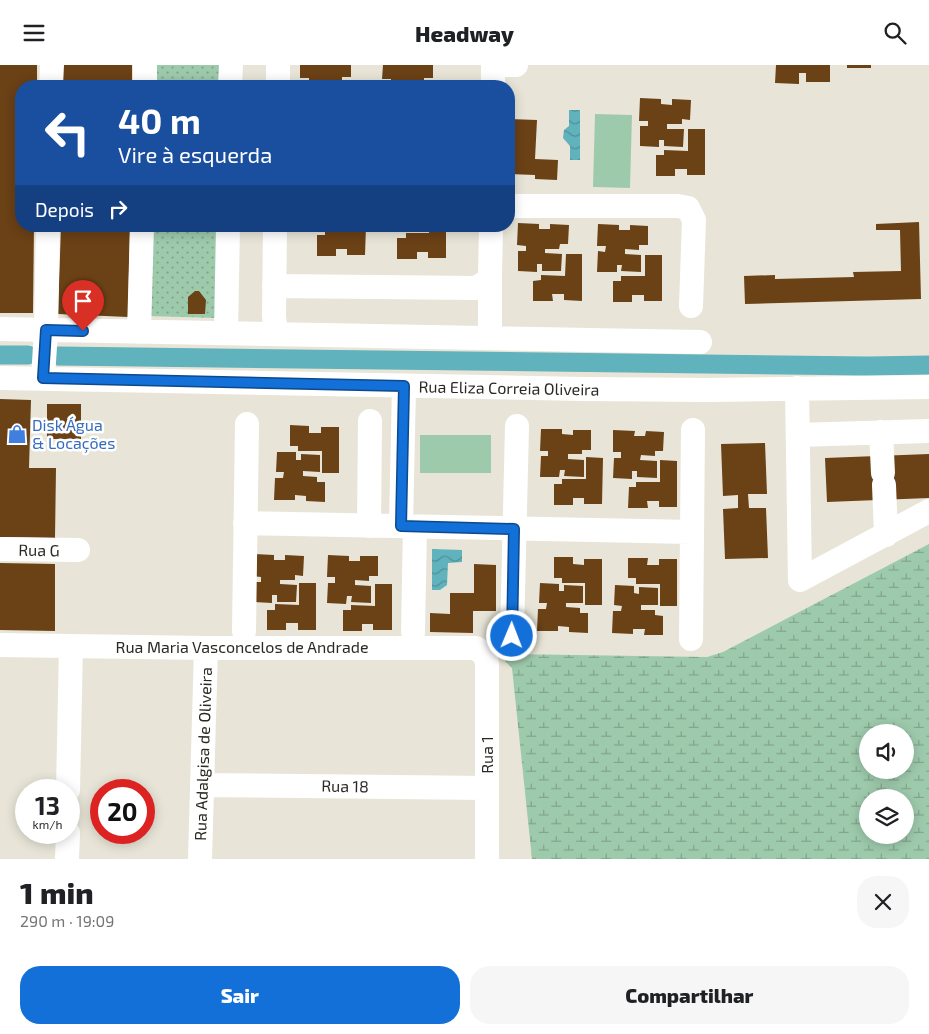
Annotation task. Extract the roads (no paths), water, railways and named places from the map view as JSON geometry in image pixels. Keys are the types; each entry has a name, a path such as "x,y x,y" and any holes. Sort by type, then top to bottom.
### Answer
{"street":[{"path":"52,65 52,80"},
{"path":"145,65 145,80"},
{"path":"230,80 231,65"},
{"path":"278,65 278,80"},
{"path":"493,80 493,65 516,65"},
{"path":"515,206 678,206 688,208 694,220 691,306"},
{"path":"43,378 48,232"},
{"path":"139,332 142,232"},
{"path":"226,333 228,232"},
{"path":"275,232 274,316 276,334"},
{"path":"484,338 485,281 490,232"},
{"path":"274,285 476,289 485,281"},
{"path":"0,329 700,342"},
{"name":"Rua Eliza Correia Oliveira","path":"0,377 404,386 707,390 929,387"},
{"path":"404,386 408,527 414,632"},
{"path":"797,388 800,581 929,511"},
{"path":"369,526 370,421"},
{"path":"244,631 247,424"},
{"path":"512,636 517,426"},
{"path":"691,639 693,430"},
{"path":"798,435 929,431"},
{"path":"881,432 886,535"},
{"path":"245,523 692,533"},
{"name":"Rua G","path":"0,549 78,550"},
{"name":"Rua Maria Vasconcelos de Andrade","path":"0,645 206,648 476,648 483,653"},
{"path":"68,779 71,646"},
{"name":"Rua Adalgisa de Oliveira","path":"200,859 206,648"},
{"name":"Rua 1","path":"483,653 487,659 487,859"},
{"name":"Rua 18","path":"202,785 487,788"},
{"path":"67,859 68,844"}],"water":[{"path":"569,110 580,110 580,160 570,160 570,146 563,138 564,130 569,126"},
{"path":"432,549 462,550 462,562 448,563 447,585 440,590 432,590"}],"waterway":[{"path":"0,355 28,355"},
{"path":"58,356 868,366 929,365"}],"place":[{"name":"Disk Água & Locações","path":"17,434"}]}
